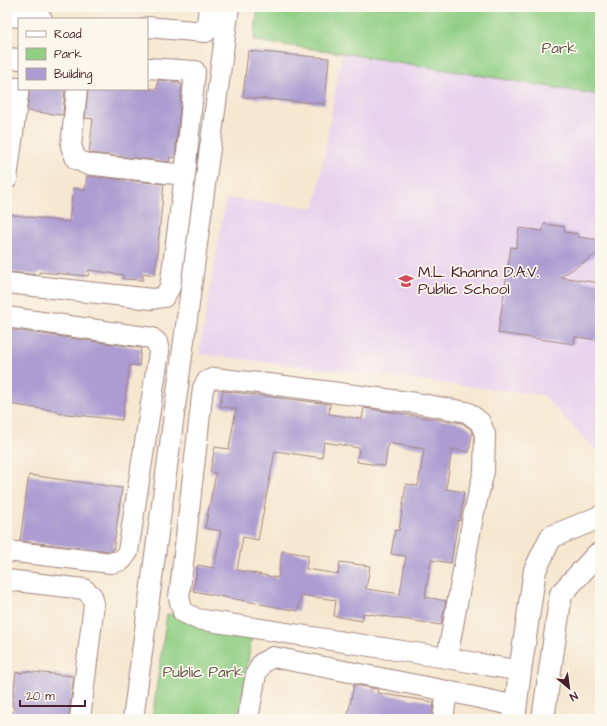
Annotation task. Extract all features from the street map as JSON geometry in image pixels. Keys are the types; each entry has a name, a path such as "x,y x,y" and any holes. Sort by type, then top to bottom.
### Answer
{"street":[{"path":"206,32 209,7"},
{"path":"132,719 229,7"},
{"path":"10,13 37,18"},
{"path":"148,27 226,33"},
{"path":"7,58 18,59"},
{"path":"148,68 220,73"},
{"path":"7,283 152,299 164,298 170,287 185,175 195,71"},
{"path":"7,179 19,90"},
{"path":"77,90 71,146 76,159 86,164 185,175"},
{"path":"7,316 152,338 157,342 159,352 128,552 122,560 112,563 7,551"},
{"path":"447,658 473,517 484,471 485,434 480,422 467,412 416,403 277,384 214,378 207,381 203,388 179,598 183,612 197,619 447,658 520,672"},
{"path":"248,719 256,674 262,663 273,658 447,691 515,712 535,570 551,537 600,517"},
{"path":"543,719 561,594 597,555 600,554"},
{"path":"7,580 84,589 92,596 94,604 80,719"},
{"path":"443,719 447,691"}],"shaded area":[{"name":"M.L. Khanna D.A.V. Public School","path":"342,53 600,95 600,455 543,395 199,354 226,198 315,208"}],"green space":[{"name":"Park","path":"258,7 600,7 600,95 342,53 254,41"},
{"name":"Public Park","path":"167,614 253,625 240,719 152,719"}],"building":[{"path":"248,51 329,58 325,104 243,97"},
{"path":"158,80 179,82 179,84 182,84 175,158 170,157 169,162 89,153 93,119 85,118 88,90 157,89"},
{"path":"30,90 65,90 63,115 27,111"},
{"path":"87,176 164,184 155,275 143,273 143,280 123,279 123,275 89,270 88,276 39,272 39,275 7,272 7,214 69,222 73,188 85,190"},
{"path":"544,224 565,227 564,232 578,234 578,237 600,240 600,252 560,277 600,283 600,340 575,337 574,344 498,333 511,247 516,248 519,228 543,231"},
{"path":"7,329 141,348 139,366 130,365 122,420 58,413 58,411 7,404"},
{"path":"223,391 330,404 329,414 362,419 364,408 462,423 471,429 472,433 469,452 452,449 446,489 464,492 460,521 458,520 451,563 431,560 425,597 446,601 441,625 363,613 362,621 334,616 336,600 301,595 298,611 193,591 198,565 214,568 221,531 205,528 216,473 210,472 215,447 229,449 236,409 220,406","holes":["324,442 359,448 357,462 385,466 388,443 424,449 418,486 406,484 399,531 395,530 391,554 406,556 400,594 366,589 370,566 340,562 338,574 306,569 308,555 282,551 278,578 237,570 243,537 258,540 275,451 322,458"]},
{"path":"29,475 122,488 113,551 20,541"},
{"path":"22,671 74,676 68,719 12,719 16,672 22,673"},
{"path":"354,685 378,689 377,693 434,702 432,719 347,719"}],"place":[{"name":"M.L. Khanna D.A.V. Public School","path":"406,281"}]}
